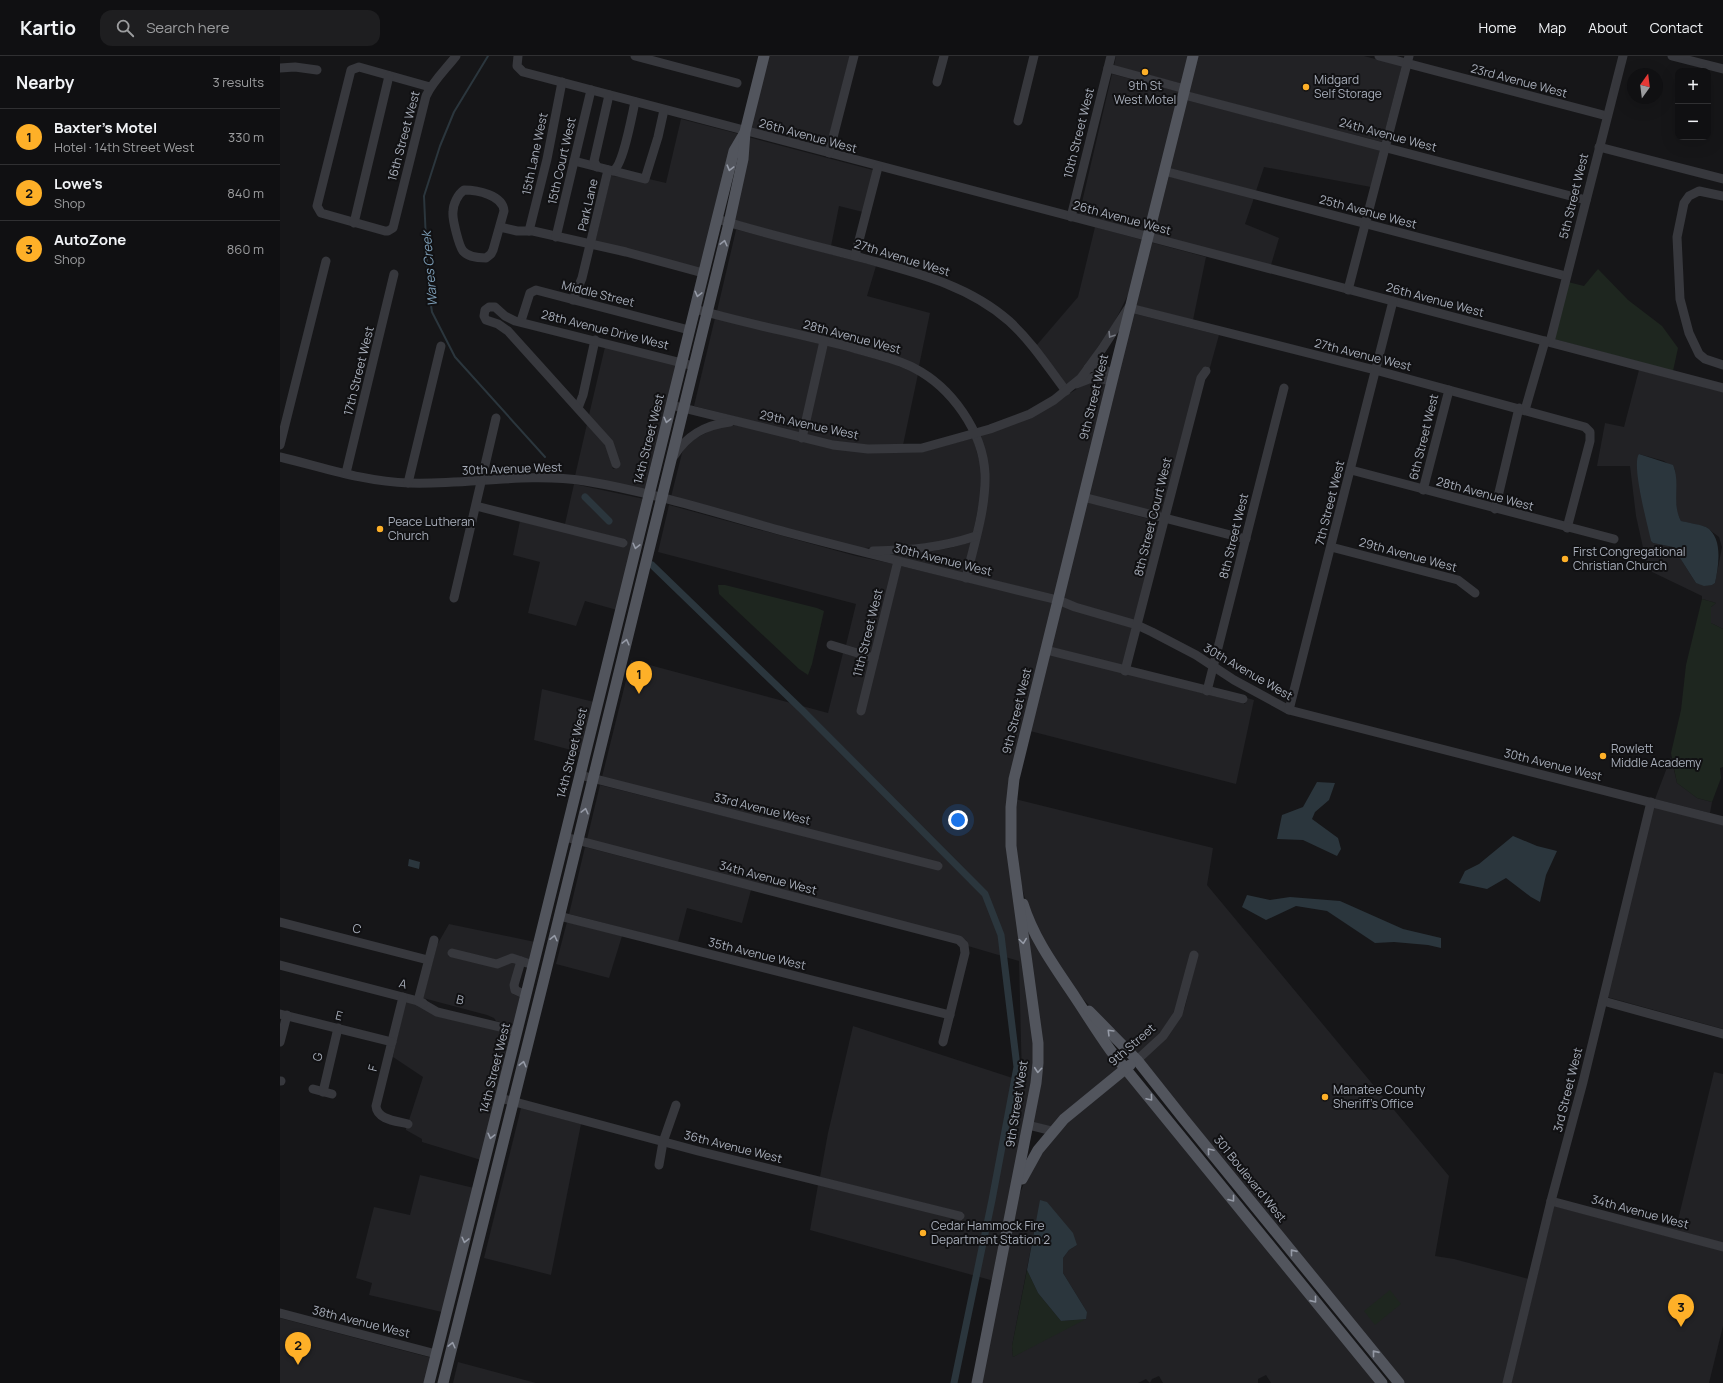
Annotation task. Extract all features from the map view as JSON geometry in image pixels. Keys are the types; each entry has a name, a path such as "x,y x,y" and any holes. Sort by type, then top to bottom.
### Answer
{"main road":[{"name":"14th Street West","path":"442,1383 578,840 729,223 743,159 745,132 764,56"},
{"name":"9th Street West","path":"977,1383 1014,1199 1036,1083 1038,1063 1038,1043 1016,892 1011,846 1012,794 1025,732 1193,56"},
{"name":"14th Street West","path":"429,1383 734,151 745,132"},
{"name":"301 Boulevard West","path":"1015,875 1020,897 1036,937 1064,983 1075,997 1137,1060 1400,1383"},
{"name":"301 Boulevard West","path":"1075,997 1091,1024 1125,1068 1382,1383"},
{"name":"9th Street","path":"1014,1199 1030,1162 1052,1131 1064,1119 1125,1068 1137,1060"}],"street":[{"name":"16th Street West","path":"354,223 385,231 393,228 423,104 430,87 446,71 456,56"},
{"name":"26th Avenue West","path":"518,56 517,66 523,72 745,132 1723,388"},
{"path":"635,56 737,83"},
{"path":"829,153 854,56"},
{"path":"937,82 944,56"},
{"path":"1018,122 1034,56"},
{"name":"10th Street West","path":"1070,216 1111,56"},
{"name":"23rd Avenue West","path":"1379,56 1408,60 1607,116"},
{"name":"5th Street West","path":"1495,509 1522,409 1547,341 1566,276 1623,56"},
{"path":"1672,56 1723,69"},
{"path":"1348,290 1408,60"},
{"path":"280,68 295,67 317,70"},
{"path":"389,76 354,223 321,213 317,206 350,72 354,68 359,67 430,87"},
{"name":"24th Avenue West","path":"1108,68 1184,92 1586,200"},
{"name":"15th Lane West","path":"529,231 547,159 562,82"},
{"name":"15th Court West","path":"556,237 591,90"},
{"path":"598,167 594,161 610,95"},
{"name":"Park Lane","path":"573,300 582,278 611,171 618,168 635,102"},
{"path":"574,161 645,179 658,137 664,110"},
{"path":"1599,147 1723,179"},
{"path":"855,256 878,167"},
{"name":"25th Avenue West","path":"1164,171 1566,276"},
{"path":"464,190 467,190 499,199 504,207 500,226 493,250 489,257 477,258 464,252 460,246 452,212 459,194 464,190"},
{"path":"1723,196 1699,191 1689,196 1684,203 1677,237 1680,299 1689,333 1699,354 1705,359 1723,365"},
{"name":"27th Avenue West","path":"717,219 942,281 974,297 1008,320 1024,335 1066,391"},
{"path":"500,226 517,231 529,231 626,252 703,274"},
{"path":"280,445 326,261"},
{"name":"17th Street West","path":"346,473 394,274"},
{"name":"Middle Street","path":"521,321 529,296 536,290 689,330"},
{"name":"7th Street West","path":"1289,710 1393,301"},
{"name":"27th Avenue West","path":"1130,305 1579,424 1588,429 1590,432 1590,441 1567,528"},
{"name":"29th Avenue West","path":"671,405 802,438 850,447 891,450 922,448 975,434 1030,414 1066,391 1075,384 1088,368 1130,305"},
{"path":"505,328 510,319 495,307 489,307 485,310 484,316 486,320 505,328 609,443 616,464"},
{"name":"28th Avenue West","path":"695,309 892,359 922,372 948,394 957,405 975,434"},
{"name":"28th Avenue Drive West","path":"510,319 694,366"},
{"path":"578,408 596,340"},
{"path":"802,438 824,341"},
{"path":"408,483 441,346"},
{"path":"1088,368 1094,367 1113,377"},
{"name":"8th Street Court West","path":"1125,671 1201,378 1206,371"},
{"name":"29th Avenue West","path":"1075,384 1094,378 1113,377"},
{"name":"8th Street West","path":"1207,691 1284,388"},
{"name":"6th Street West","path":"1423,490 1449,390"},
{"path":"454,598 496,418"},
{"path":"671,461 683,443 698,431 718,423 736,421"},
{"path":"966,578 984,500 985,474 982,456 975,434"},
{"name":"30th Avenue West","path":"280,457 384,482 451,484 481,481 562,478 585,481 662,499 860,552 1058,600 1074,607 1137,625 1170,641 1214,666 1239,683 1289,710 1723,821"},
{"name":"28th Avenue West","path":"1350,470 1567,528 1614,539"},
{"path":"1083,498 1246,539"},
{"path":"476,506 623,543"},
{"name":"30th Avenue West","path":"860,552 916,550 950,544 976,536"},
{"name":"29th Avenue West","path":"1331,547 1458,580 1475,594"},
{"name":"11th Street West","path":"861,711 898,561"},
{"path":"831,645 874,658"},
{"path":"1046,650 1125,671 1243,699"},
{"name":"33rd Avenue West","path":"580,775 938,866"},
{"name":"3rd Street West","path":"1507,1383 1551,1201 1603,1001 1651,802"},
{"name":"34th Avenue West","path":"565,837 959,940 964,945 965,953 950,1015"},
{"name":"35th Avenue West","path":"559,916 950,1015"},
{"name":"C","path":"280,922 428,960"},
{"path":"418,1001 434,940"},
{"path":"452,953 497,964 512,958 533,966"},
{"name":"9th Street","path":"1137,1060 1163,1036 1178,1014 1194,955"},
{"path":"520,961 514,985 515,990 526,995"},
{"name":"A","path":"280,965 418,1001 437,1012 482,1023 494,1024 517,1031"},
{"name":"F","path":"403,997 376,1110 381,1116 408,1124"},
{"path":"1603,1001 1723,1034"},
{"path":"280,1042 283,1015"},
{"name":"E","path":"283,1015 392,1042"},
{"path":"944,1042 950,1015"},
{"name":"G","path":"323,1092 338,1028"},
{"path":"313,1089 332,1094"},
{"name":"36th Avenue West","path":"500,1098 663,1142 960,1216"},
{"path":"659,1165 663,1142 676,1105"},
{"path":"1028,1125 1052,1131"},
{"path":"1222,1186 1232,1178"},
{"name":"34th Avenue West","path":"1551,1201 1723,1247"},
{"path":"446,1314 462,1306"},
{"name":"38th Avenue West","path":"280,1313 436,1354"}],"shaded area":[{"path":"768,56 850,56 826,149 749,129"},
{"path":"1116,56 1190,56 1183,84 1114,66"},
{"path":"1197,56 1364,56 1402,66 1382,142 1188,92"},
{"path":"1112,74 1181,92 1145,232 1079,215"},
{"path":"1186,100 1380,150 1371,187 1264,167 1256,191 1169,168"},
{"path":"681,119 739,134 701,269 595,242 611,175 649,179 666,183"},
{"path":"748,137 873,170 863,212 839,206 831,246 733,220"},
{"path":"1167,176 1254,198 1245,224 1279,238 1271,265 1152,234"},
{"path":"1095,227 1143,240 1130,291 1115,321 1086,365 1066,386 1036,346 1078,297"},
{"path":"731,228 876,266 867,296 930,313 919,366 717,311 736,230"},
{"path":"1150,242 1206,257 1193,320 1134,305"},
{"path":"1598,269 1628,300 1662,326 1678,348 1673,371 1554,339 1568,282 1584,286"},
{"path":"1132,313 1219,335 1209,371 1207,366 1202,369 1198,377 1162,514 1088,495"},
{"path":"715,318 820,344 799,433 694,406"},
{"path":"827,345 891,363 918,374 903,445 868,445 833,441 806,435"},
{"path":"605,347 677,365 646,491 575,476 587,424 606,446 613,469 620,466 613,442 589,415"},
{"path":"1639,370 1723,392 1723,629 1711,623 1711,607 1716,603 1702,599 1702,596 1648,570 1636,516 1630,466 1597,466 1605,423 1624,427","holes":["1639,454 1664,461 1675,469 1677,513 1681,521 1706,527 1719,537 1722,547 1715,583 1712,585 1696,583 1673,547 1653,543 1651,541"]},
{"path":"1094,382 1107,384 1056,595 970,575 987,501 980,436 1067,395 1085,384"},
{"path":"735,425 867,453 922,452 973,438 981,467 980,499 973,533 949,541 900,547 860,548 671,497 683,449 692,440 718,427"},
{"path":"1639,454 1673,465 1676,479 1678,514 1681,521 1706,527 1715,537 1718,552 1718,568 1715,583 1712,585 1704,586 1696,583 1673,547 1653,543 1651,541 1638,482 1637,460"},
{"path":"574,484 644,499 617,610 585,601 576,626 528,613 540,562 513,555 520,521 626,547 627,540 565,524"},
{"path":"1086,502 1160,522 1135,621 1062,598"},
{"path":"669,505 856,556 894,564 872,653 846,645 856,604 658,552"},
{"path":"971,542 963,573 890,555 916,554 950,548"},
{"path":"901,566 1054,603 1008,794 1035,1063 994,1281 810,1230 818,1185 963,1220 964,1213 820,1177 828,1133 853,1026 1022,1081 1019,961 968,946 966,940 587,839 600,785 940,870 942,863 602,777 631,660 828,713 843,653 870,661 857,713 863,715"},
{"path":"718,585 725,585 824,611 812,664 808,675 799,669 719,594"},
{"path":"1702,599 1716,603 1711,607 1711,623 1723,629 1723,767 1720,768 1721,778 1712,802 1697,798 1677,783 1671,753 1681,710 1686,665"},
{"path":"1060,605 1133,628 1123,666 1050,647"},
{"path":"1049,654 1245,704 1247,698 1254,700 1236,784 1030,731"},
{"path":"542,689 594,702 582,753 534,740"},
{"path":"1671,757 1677,783 1697,798 1712,802 1710,813 1655,799"},
{"path":"1317,782 1335,783 1329,800 1315,812 1312,819 1338,838 1341,849 1337,856 1303,840 1277,839 1282,815 1303,807"},
{"path":"1015,799 1213,848 1207,885 1449,1176 1435,1256 1454,1259 1529,1279 1503,1383 1404,1383 1142,1060 1181,1016 1185,1007 1198,952 1192,951 1175,1012 1160,1033 1138,1054 1067,981 1031,916 1024,895 1016,863"},
{"path":"1653,807 1723,825 1723,1029 1607,997"},
{"path":"1513,836 1537,846 1557,851 1546,875 1540,902 1506,878 1487,889 1459,883 1465,871 1479,864"},
{"path":"585,847 751,890 742,923 687,908 678,942 569,914"},
{"path":"409,859 420,862 419,869 408,866"},
{"path":"1247,895 1270,900 1290,897 1340,901 1403,929 1441,938 1441,948 1428,945 1394,942 1375,943 1327,911 1296,906 1266,920 1242,907"},
{"path":"1023,918 1120,1068 1051,1127 1033,1122 1040,1084"},
{"path":"567,922 622,936 609,978 556,964"},
{"path":"449,924 535,942 531,960 511,954 498,960 450,949 448,956 477,963 511,962 516,964 513,994 522,998 515,1026 496,1021 494,1018 487,1015 423,998 437,945"},
{"path":"405,1002 417,1004 436,1016 513,1034 481,1160 422,1142 422,1139 406,1130 406,1127 410,1128 412,1121 409,1120 423,1077 393,1057"},
{"path":"1714,1072 1723,1074 1723,1243 1644,1221 1676,1228"},
{"path":"1124,1073 1378,1383 1271,1383 1266,1375 1258,1379 1258,1383 1163,1383 1159,1376 1152,1379 1150,1383 1146,1379 1138,1383 980,1383 1017,1200 1028,1174 1056,1133","holes":["1034,1232 1077,1245 1069,1250 1063,1258 1063,1273 1087,1312 1013,1357 1012,1346"]},
{"path":"521,1108 581,1124 551,1275 484,1258"},
{"path":"420,1175 474,1188 442,1312 369,1295 372,1283 356,1278 374,1207 410,1215"},
{"path":"1040,1200 1047,1202 1073,1233 1077,1245 1069,1250 1063,1258 1063,1273 1087,1312 1086,1319 1061,1321 1038,1293 1027,1270"},
{"path":"1554,1206 1723,1251 1723,1326 1709,1383 1511,1383"},
{"path":"1027,1270 1038,1293 1061,1321 1086,1319 1013,1357 1012,1346"},
{"path":"1390,1290 1401,1304 1375,1325 1364,1311"},
{"path":"280,1318 432,1358 425,1383 280,1383"},
{"path":"458,1362 536,1383 453,1383"}],"waterway":[{"name":"Wares Creek","path":"488,56 454,112 440,146 424,196 428,286 432,312 455,357 545,457"},
{"path":"585,497 609,521"},
{"path":"652,565 802,710 985,894 1001,935 1017,1067 992,1200 954,1383"}],"place":[{"name":"9th St West Motel","path":"1145,72"},
{"name":"Midgard Self Storage","path":"1306,87"},
{"name":"Peace Lutheran Church","path":"380,529"},
{"name":"First Congregational Christian Church","path":"1565,559"},
{"name":"Baxter's Motel","path":"639,694"},
{"name":"Rowlett Middle Academy","path":"1603,756"},
{"name":"Manatee County Sheriff's Office","path":"1325,1097"},
{"name":"Cedar Hammock Fire Department Station 2","path":"923,1233"},
{"name":"AutoZone","path":"1681,1327"},
{"name":"Lowe's","path":"298,1365"}]}
